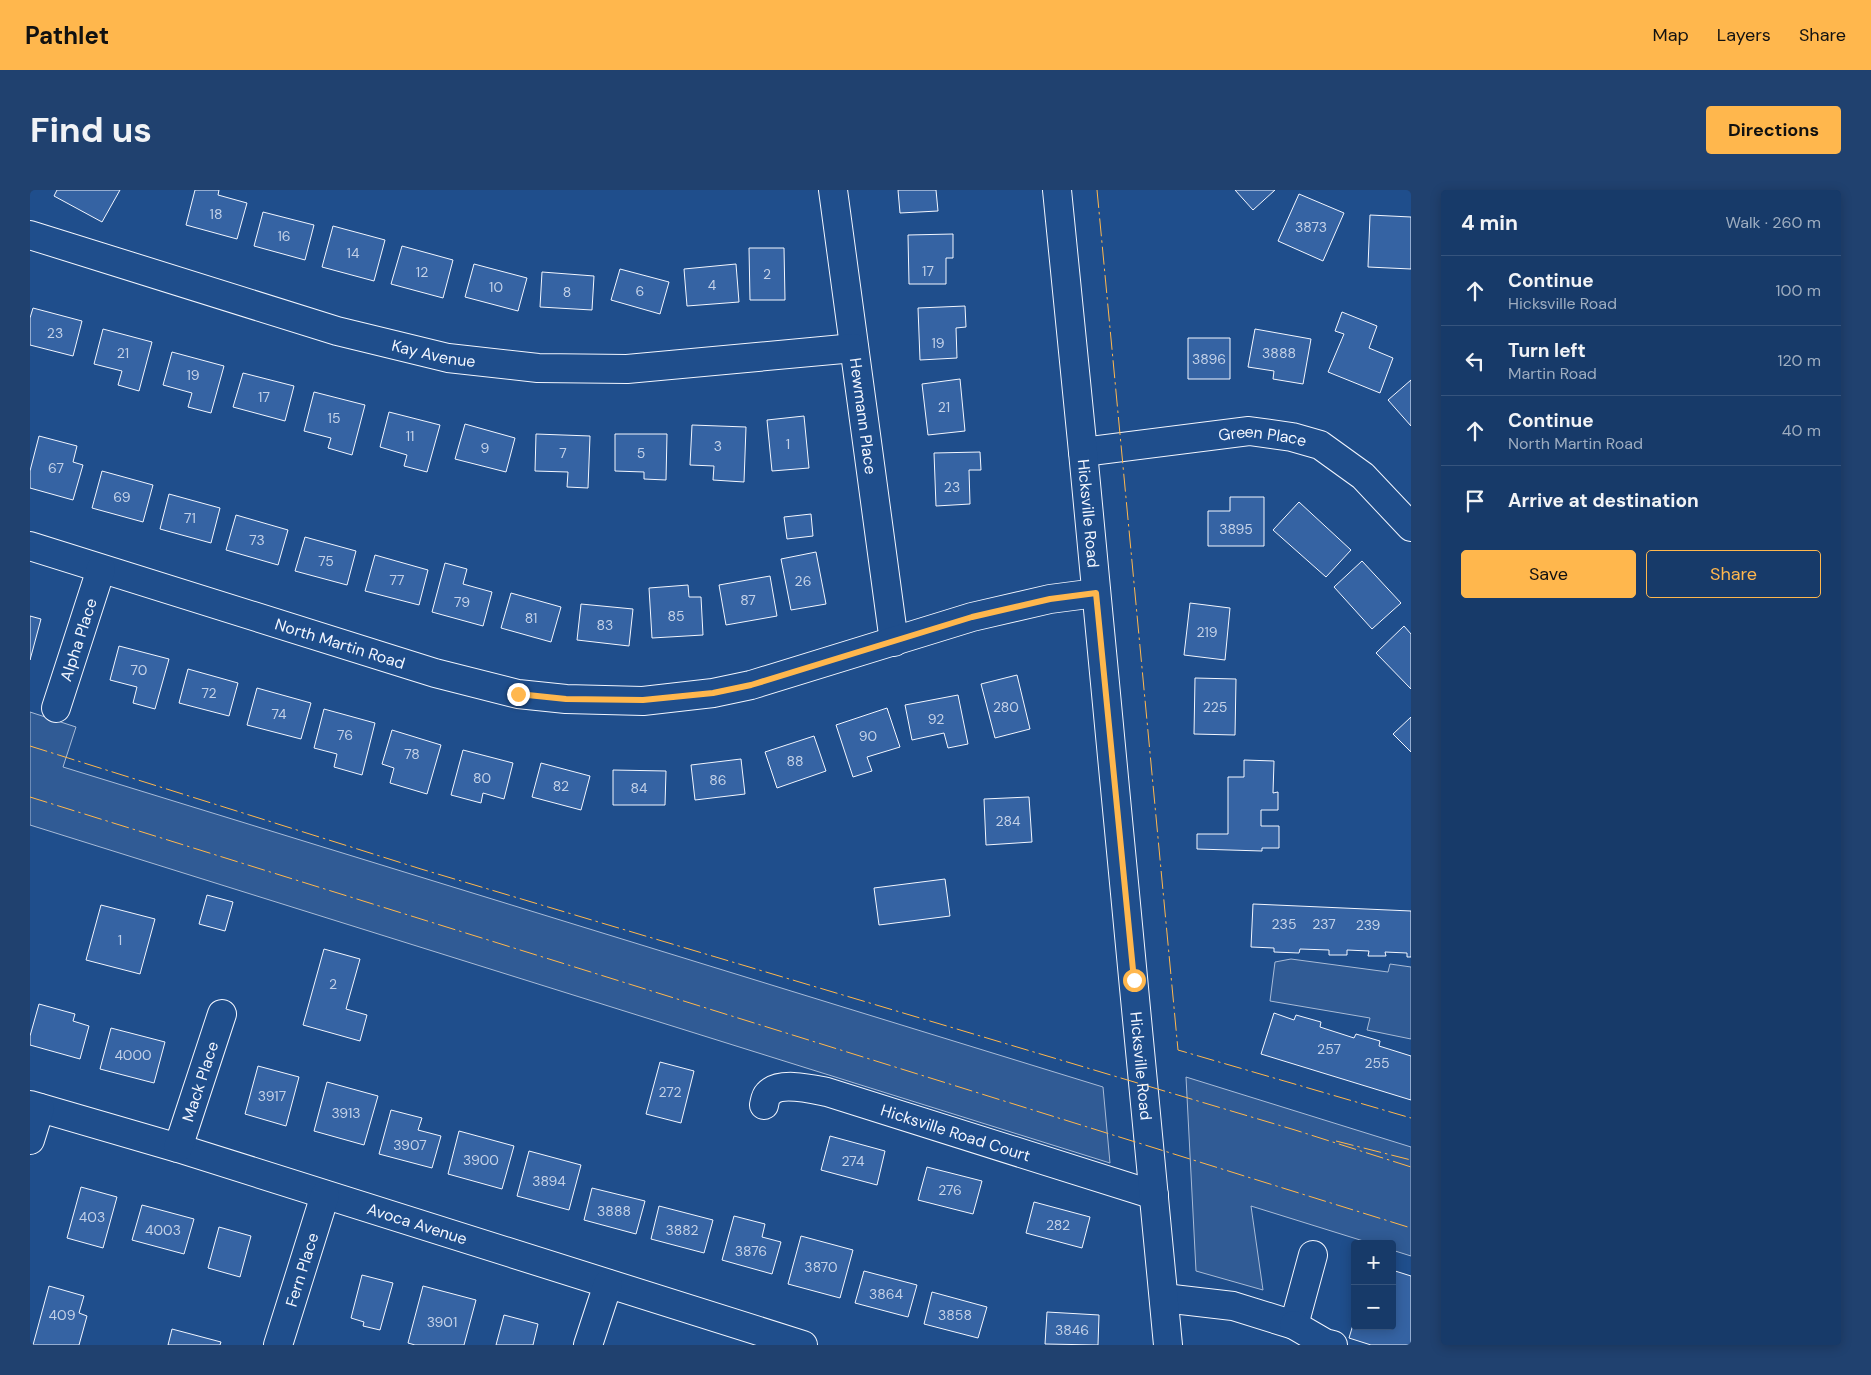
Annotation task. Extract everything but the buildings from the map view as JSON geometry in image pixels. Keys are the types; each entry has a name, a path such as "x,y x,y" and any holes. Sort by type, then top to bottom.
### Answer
{"street":[{"name":"Hewmann Place","path":"833,190 894,642"},
{"name":"Hicksville Road","path":"1057,190 1168,1345"},
{"name":"Kay Avenue","path":"30,235 337,331 448,358 538,368 626,369 854,348"},
{"name":"Green Place","path":"1083,452 1250,431 1292,437 1320,445 1363,476 1411,527"},
{"name":"North Martin Road","path":"30,546 435,673 518,694 566,699 643,700 713,693 751,685 972,617 1050,599 1096,593"},
{"name":"Alpha Place","path":"56,708 101,569"},
{"name":"Mack Place","path":"178,1148 222,1014"},
{"name":"Hicksville Road Court","path":"764,1105 766,1097 774,1089 798,1087 827,1092 1154,1195"},
{"name":"Avoca Avenue","path":"35,1106 178,1148 803,1345"},
{"path":"30,1140 35,1106"},
{"name":"Fern Place","path":"278,1345 326,1195"},
{"path":"1294,1325 1313,1255"},
{"path":"588,1345 608,1284"},
{"path":"1164,1298 1233,1306 1294,1325 1325,1343 1333,1345"}],"shaded area":[{"path":"30,712 76,727 63,767 1103,1087 1110,1163 30,825"},
{"path":"1291,959 1388,972 1390,964 1411,967 1411,1039 1367,1030 1370,1018 1270,1001 1275,962"},
{"path":"1186,1077 1411,1147 1411,1256 1396,1251 1396,1240 1360,1240 1251,1206 1263,1290 1196,1271"}],"power":[{"path":"1097,190 1178,1050 1411,1118"},
{"path":"30,746 421,869 1295,1130 1411,1167"},
{"path":"30,797 1411,1228"},
{"path":"1336,1141 1411,1160"}],"route":[{"path":"518,694 566,699 643,700 713,693 751,685 972,617 1050,599 1096,593 1134,980"}]}
